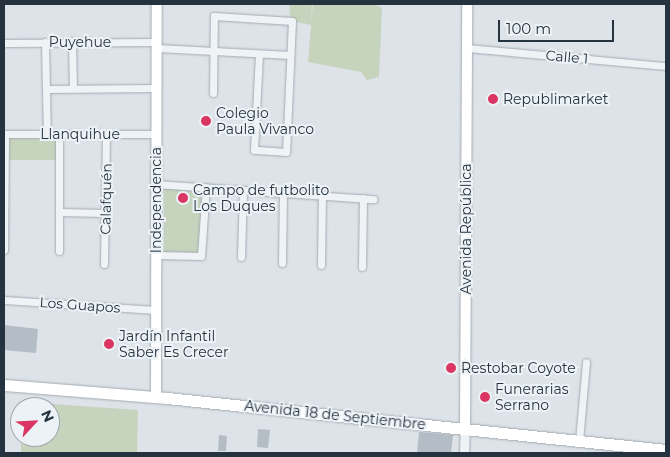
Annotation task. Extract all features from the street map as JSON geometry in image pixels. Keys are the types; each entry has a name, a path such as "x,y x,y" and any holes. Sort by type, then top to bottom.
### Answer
{"main road":[{"name":"Independencia","path":"156,397 157,4"},
{"name":"Avenida República","path":"466,429 467,4"},
{"name":"Avenida 18 de Septiembre","path":"4,384 156,397 666,450"}],"street":[{"path":"213,93 212,51 214,16 292,20 286,152 254,150 259,54"},
{"path":"45,42 47,134"},
{"name":"Puyehue","path":"4,43 72,42 157,45 212,51 290,55"},
{"path":"72,42 73,88"},
{"name":"Calle 1","path":"467,48 666,66"},
{"path":"47,89 156,88"},
{"path":"4,134 4,250"},
{"name":"Llanquihue","path":"4,134 156,134"},
{"path":"59,134 59,251"},
{"name":"Calafquén","path":"104,264 106,134"},
{"path":"156,184 374,199"},
{"path":"156,255 201,256 206,187"},
{"path":"241,257 243,190"},
{"path":"282,263 283,192"},
{"path":"321,265 322,195"},
{"path":"362,267 363,198"},
{"path":"58,212 106,213"},
{"name":"Los Guapos","path":"4,300 156,310"},
{"path":"579,441 586,362"},
{"name":"Avenida República","path":"464,453 466,429"}],"green space":[{"path":"289,4 312,4 311,22 313,4 373,4 382,8 379,77 367,80 361,72 308,62 311,25 291,21"},
{"path":"8,136 56,136 56,160 8,160"},
{"path":"164,189 203,190 200,253 164,252"},
{"path":"60,405 138,410 137,453 21,453 21,447 60,447"}],"building":[{"path":"4,325 38,329 36,353 4,350"},
{"path":"258,429 270,430 268,448 257,447"},
{"path":"419,432 453,435 451,453 417,453"},
{"path":"219,435 227,436 226,451 218,451"}],"place":[{"name":"Republimarket","path":"493,99"},
{"name":"Colegio Paula Vivanco","path":"206,121"},
{"name":"Campo de futbolito Los Duques","path":"183,198"},
{"name":"Jardín Infantil Saber Es Crecer","path":"109,344"},
{"name":"Restobar Coyote","path":"451,368"},
{"name":"Funerarias Serrano","path":"485,397"}]}
